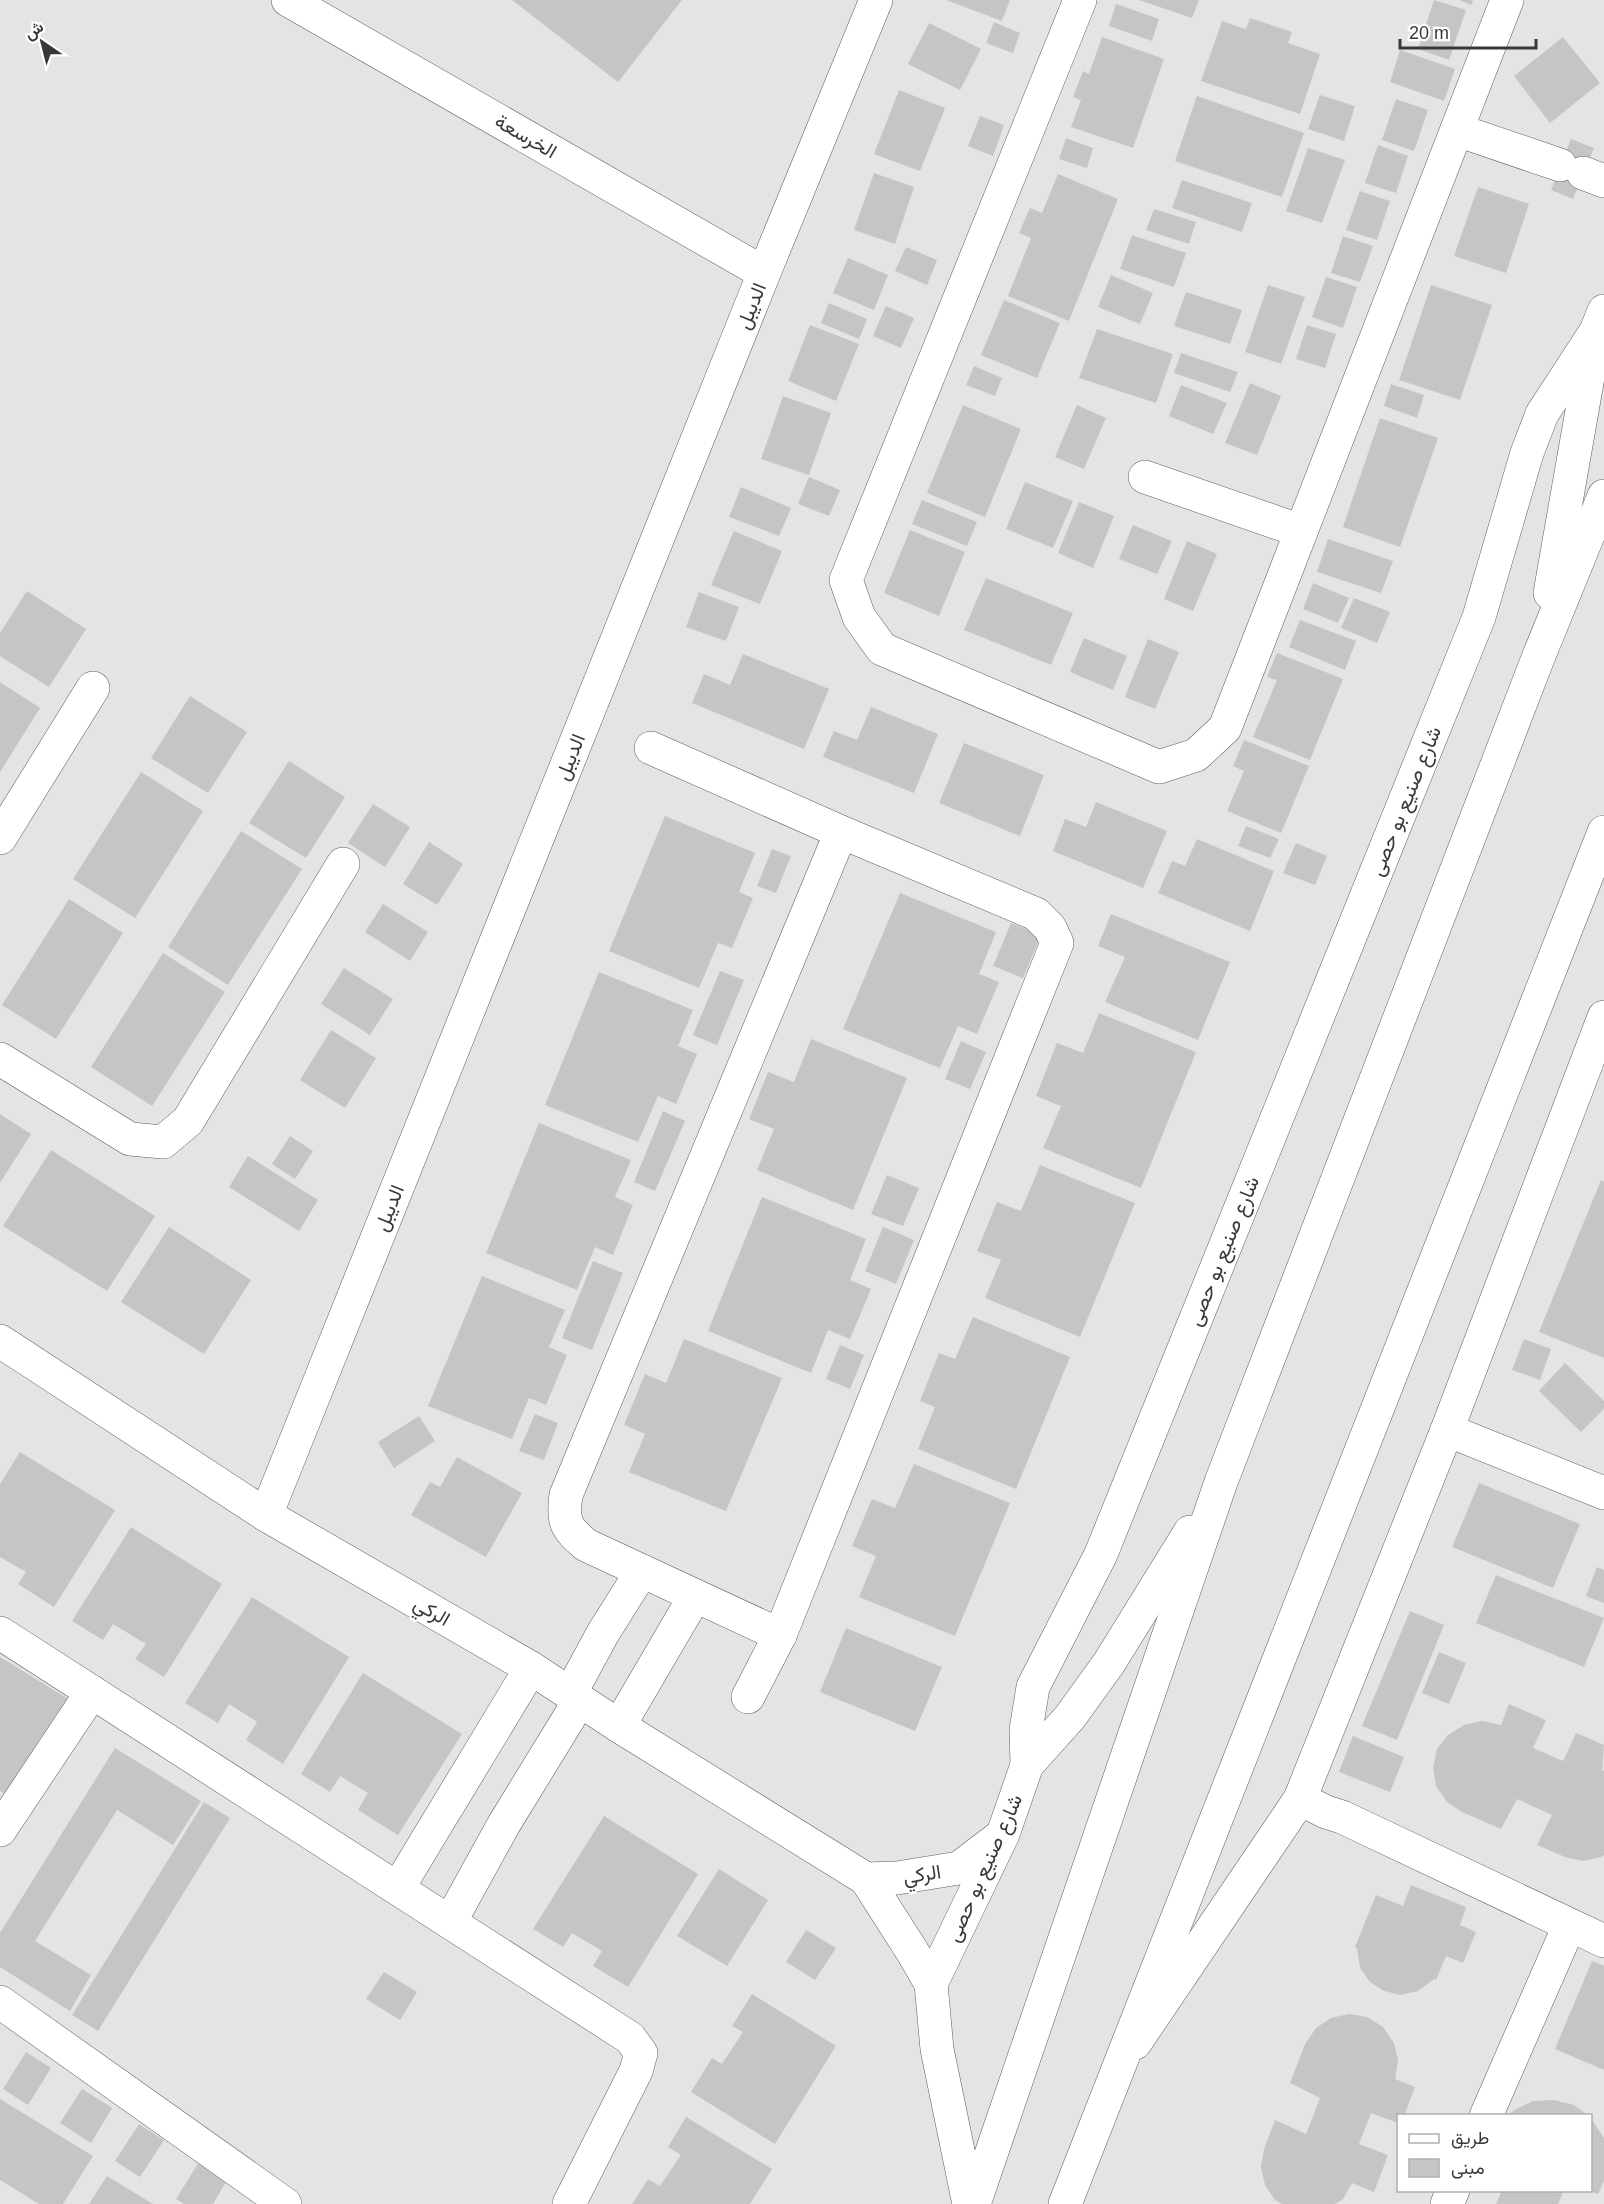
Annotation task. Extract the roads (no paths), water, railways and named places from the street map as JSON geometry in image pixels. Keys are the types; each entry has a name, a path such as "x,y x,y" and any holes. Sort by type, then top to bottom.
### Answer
{"street":[{"name":"الخرسعة","path":"288,0 764,273"},
{"name":"الديبل","path":"266,1515 764,273 876,0"},
{"path":"1080,0 846,580 860,618 882,649 1159,767 1196,755 1225,728 1507,0"},
{"path":"1457,130 1582,173"},
{"path":"1539,658 1600,321"},
{"name":"شارع صنيع بو حصى","path":"931,1984 1003,1834 1027,1765 1026,1730 1033,1688 1101,1554 1479,617 1527,453 1542,414 1600,321"},
{"path":"1145,477 1302,531"},
{"path":"974,2204 1221,1482 1539,658 1604,496"},
{"path":"0,838 93,688"},
{"path":"651,748 841,832 1036,914 1050,928 1057,943 780,1635 748,1696"},
{"path":"780,1635 586,1545 568,1530 563,1513 566,1496 841,832"},
{"path":"1065,2204 1604,832"},
{"path":"0,1059 130,1139 163,1142 188,1121 343,864"},
{"path":"1117,2070 1300,1799 1448,1430 1604,1017"},
{"name":"الركي","path":"0,1341 266,1515 531,1668 619,1726 866,1880 931,1984"},
{"path":"1448,1430 1604,1493"},
{"path":"1027,1765 1070,1717 1109,1663 1221,1482"},
{"path":"450,1922 575,1697 603,1633 642,1572"},
{"path":"619,1726 695,1596"},
{"path":"0,1634 630,2038 641,2053 636,2071 569,2204"},
{"path":"398,1888 531,1668"},
{"path":"0,1830 92,1692"},
{"path":"1300,1799 1604,1941"},
{"name":"الركي","path":"866,1880 897,1878 959,1868 1003,1834"},
{"path":"1486,2114 1569,1926"},
{"path":"931,1984 937,2049 969,2204"},
{"path":"0,2002 285,2204"}]}
